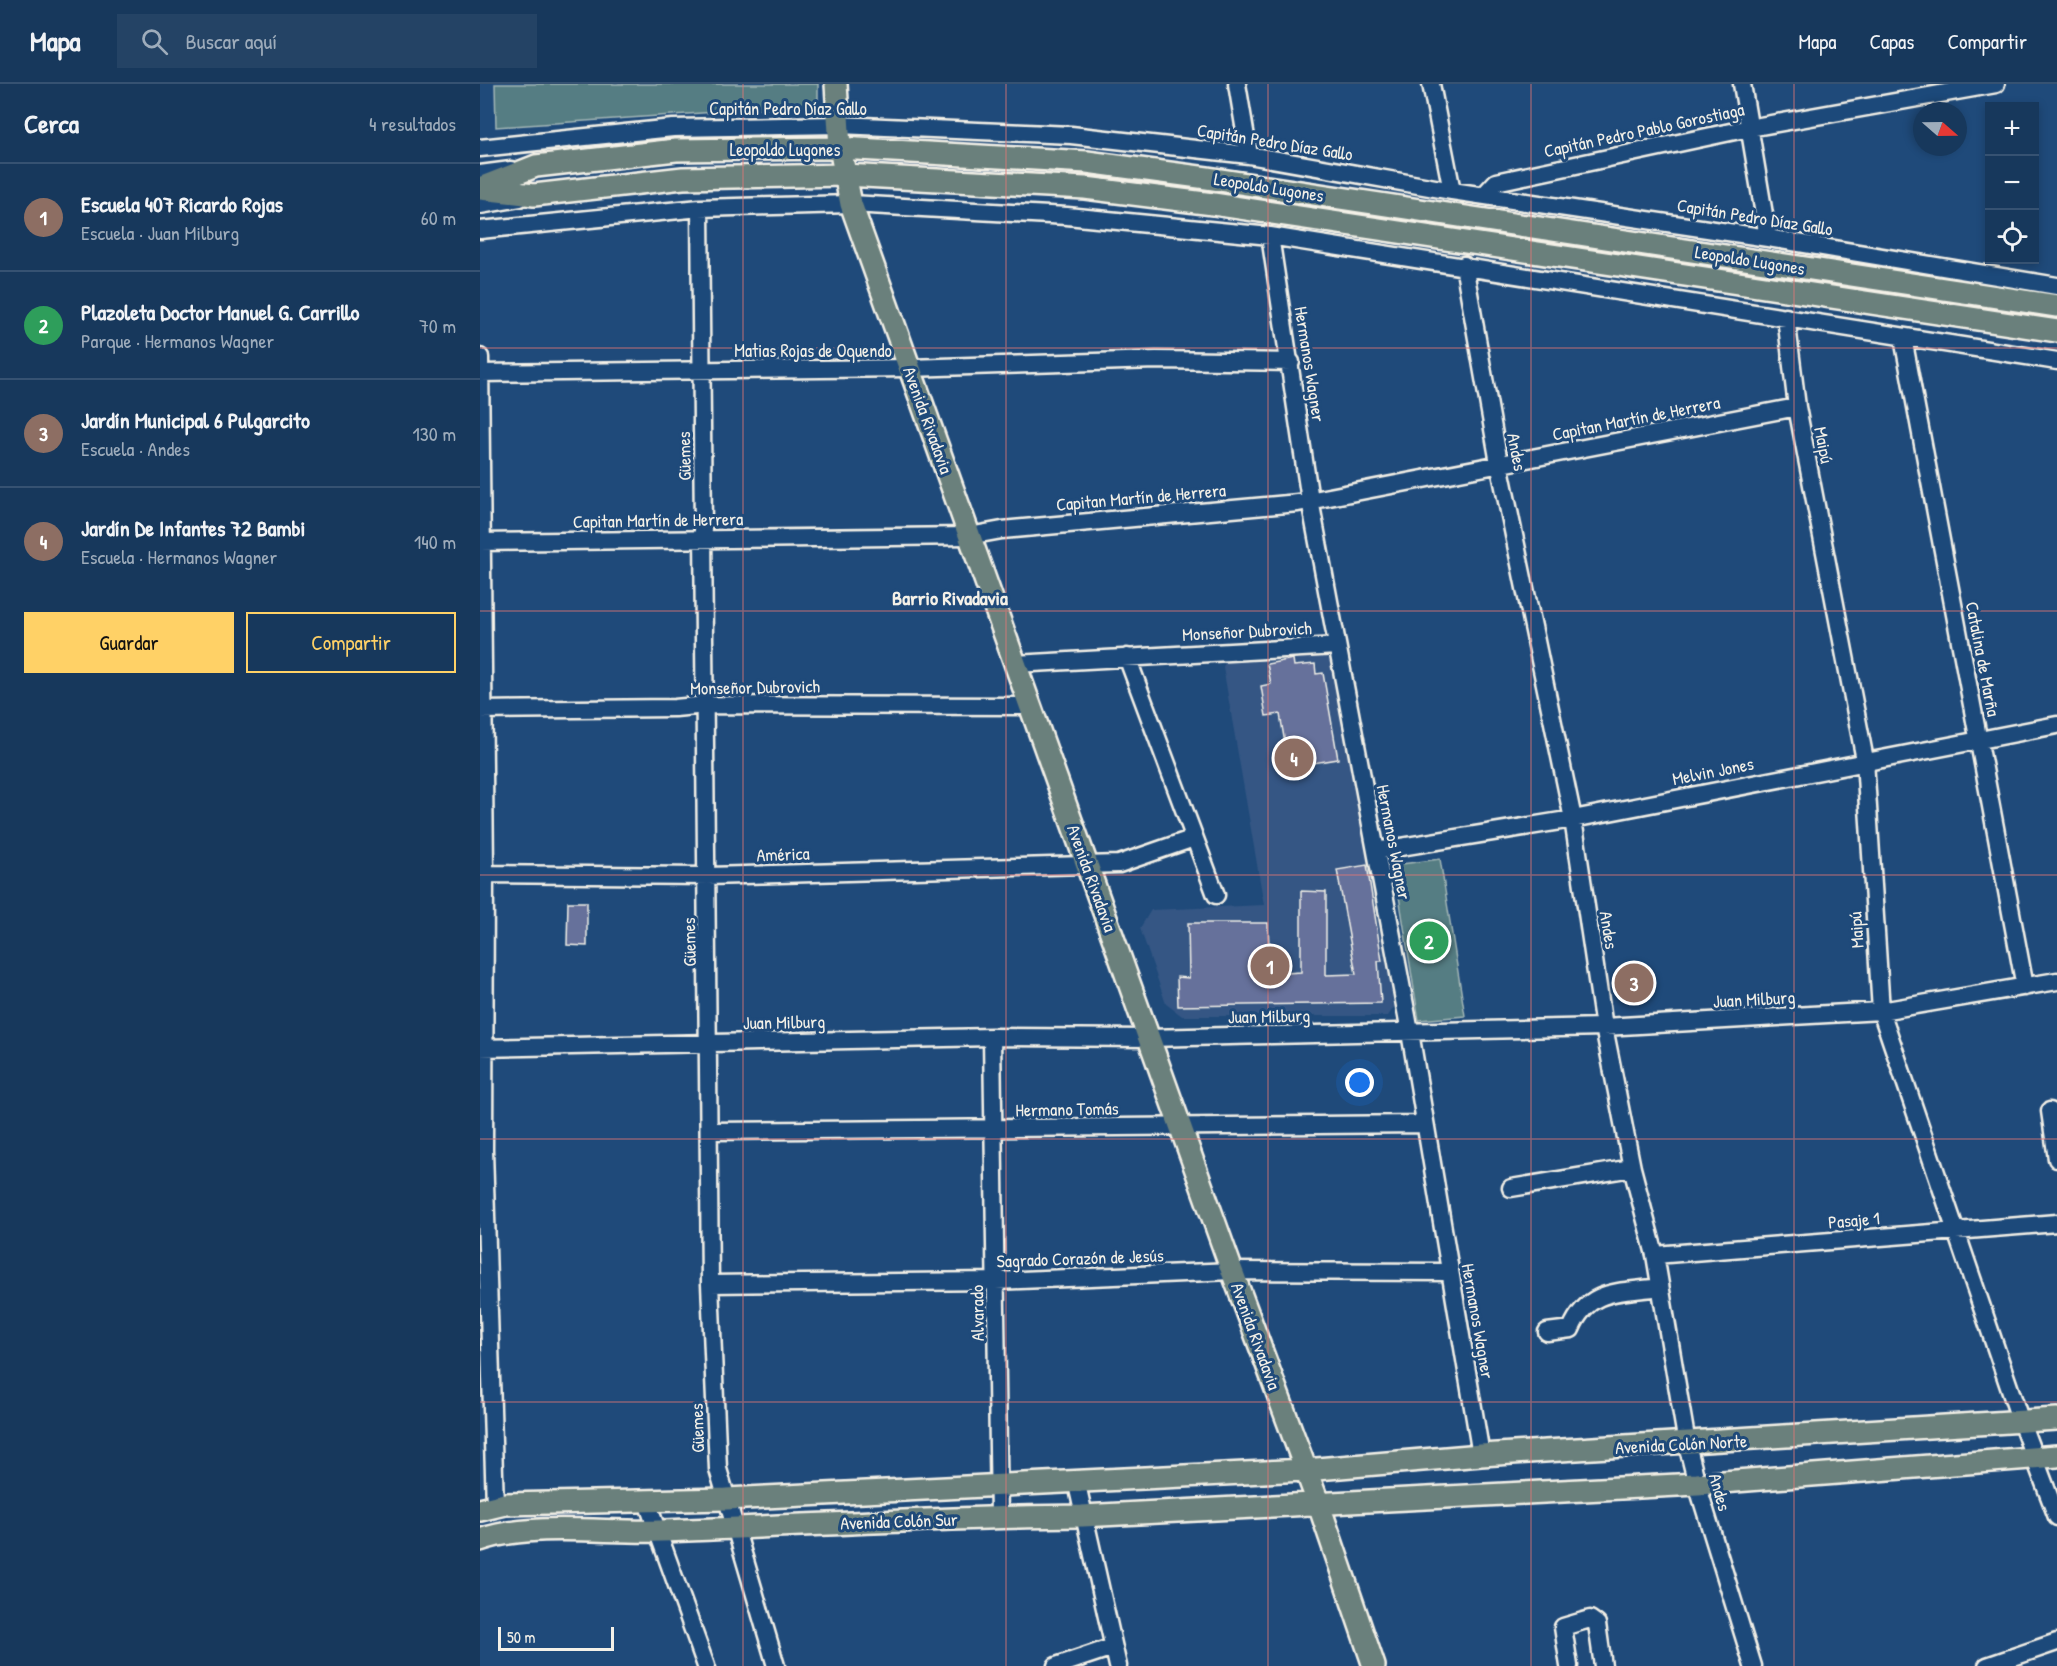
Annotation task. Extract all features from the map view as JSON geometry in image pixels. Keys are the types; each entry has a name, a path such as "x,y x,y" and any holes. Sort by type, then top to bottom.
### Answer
{"main road":[{"name":"Avenida Rivadavia","path":"836,84 840,148 851,204 1232,1271 1319,1505 1374,1666"},
{"name":"Leopoldo Lugones","path":"480,189 536,166 676,150 840,148 1087,162 2057,306"},
{"name":"Leopoldo Lugones","path":"480,189 534,195 683,178 845,175 1085,188 2057,331"},
{"name":"Avenida Colón Norte","path":"1305,1470 1481,1455 1687,1444 2057,1419"},
{"path":"1319,1505 1697,1484 2057,1455"},
{"name":"Avenida Colón Sur","path":"487,1508 726,1499 1305,1470"},
{"name":"Avenida Colón Sur","path":"480,1540 510,1532 657,1531 1319,1505"}],"street":[{"path":"1237,84 1249,155"},
{"path":"1431,84 1452,191"},
{"path":"1742,84 1768,238"},
{"name":"Capitán Pedro Pablo Gorostiaga","path":"1484,195 1496,182 1749,128 1996,84"},
{"name":"Capitán Pedro Díaz Gallo","path":"480,148 673,128 839,125 1071,135 1249,155 1452,191 1768,238 2057,286"},
{"path":"480,174 536,166"},
{"path":"480,205 534,195"},
{"path":"480,230 700,208 851,204 1067,216 1270,236 2057,361"},
{"name":"Güemes","path":"700,208 710,1284 718,1469 777,1666"},
{"name":"Hermanos Wagner","path":"1270,236 1291,362 1310,500 1410,1032 1481,1455"},
{"name":"Andes","path":"1464,265 1499,464 1573,819 1604,1027 1632,1168 1654,1255 1687,1444 1697,1484 1753,1666"},
{"name":"Maipú","path":"1786,317 1797,407 1865,760 1881,1011 2021,1422 2057,1517"},
{"name":"Catalina de Marña","path":"1903,338 2025,987"},
{"path":"480,357 482,1150 487,1508"},
{"name":"Matias Rojas de Oquendo","path":"480,373 909,368 1156,360 1291,362"},
{"name":"Capitan Martín de Herrera","path":"481,542 969,536 1002,530 1310,500 1797,407"},
{"name":"Monseñor Dubrovich","path":"1015,664 1337,646"},
{"path":"1127,657 1216,895"},
{"name":"Monseñor Dubrovich","path":"482,710 675,708 706,705 1030,706"},
{"name":"Melvin Jones","path":"1376,851 1573,819 2057,724"},
{"path":"1087,864 1119,864 1194,838"},
{"name":"América","path":"483,873 708,876 1087,864"},
{"name":"Juan Milburg","path":"482,1048 992,1037 1149,1038 1604,1027 1881,1011 2057,981"},
{"name":"Alvarado","path":"992,1037 999,1517"},
{"path":"2050,1111 2057,1160"},
{"name":"Hermano Tomás","path":"710,1131 1425,1124"},
{"path":"1511,1188 1632,1168"},
{"name":"Pasaje 1","path":"1654,1255 2057,1223"},
{"name":"Sagrado Corazón de Jesús","path":"710,1284 996,1281 1232,1271 1450,1272"},
{"path":"1547,1332 1571,1329 1587,1303 1599,1297 1660,1287"},
{"path":"1077,1480 1082,1516 1118,1666"},
{"path":"647,1502 706,1666"},
{"path":"1569,1666 1563,1627 1590,1619 1597,1624 1603,1666"},
{"path":"1987,1666 2057,1642"},
{"path":"1056,1666 1083,1662 1113,1647"}],"shaded area":[{"path":"1323,654 1333,662 1394,1007 1388,1016 1182,1016 1166,1004 1140,928 1151,910 1264,905 1223,667 1226,660"}],"green space":[{"path":"495,84 818,84 818,105 496,127"},
{"path":"1440,859 1465,1016 1419,1020 1394,865"}],"building":[{"path":"1293,659 1294,666 1315,664 1316,674 1323,673 1338,759 1289,767 1280,714 1266,716 1261,686 1271,684 1267,664"},
{"path":"1367,865 1382,961 1378,961 1381,1003 1178,1006 1177,977 1189,978 1188,923 1268,923 1270,974 1301,972 1301,891 1326,892 1326,975 1356,974 1337,870"},
{"path":"568,902 587,902 587,946 567,945"}],"place":[{"name":"Jardín De Infantes 72 Bambi","path":"1294,758"},
{"name":"Plazoleta Doctor Manuel G. Carrillo","path":"1429,941"},
{"name":"Escuela 407 Ricardo Rojas","path":"1270,966"},
{"name":"Jardín Municipal 6 Pulgarcito","path":"1634,983"}],"district":[{"name":"Barrio Rivadavia","path":"950,597"}]}
